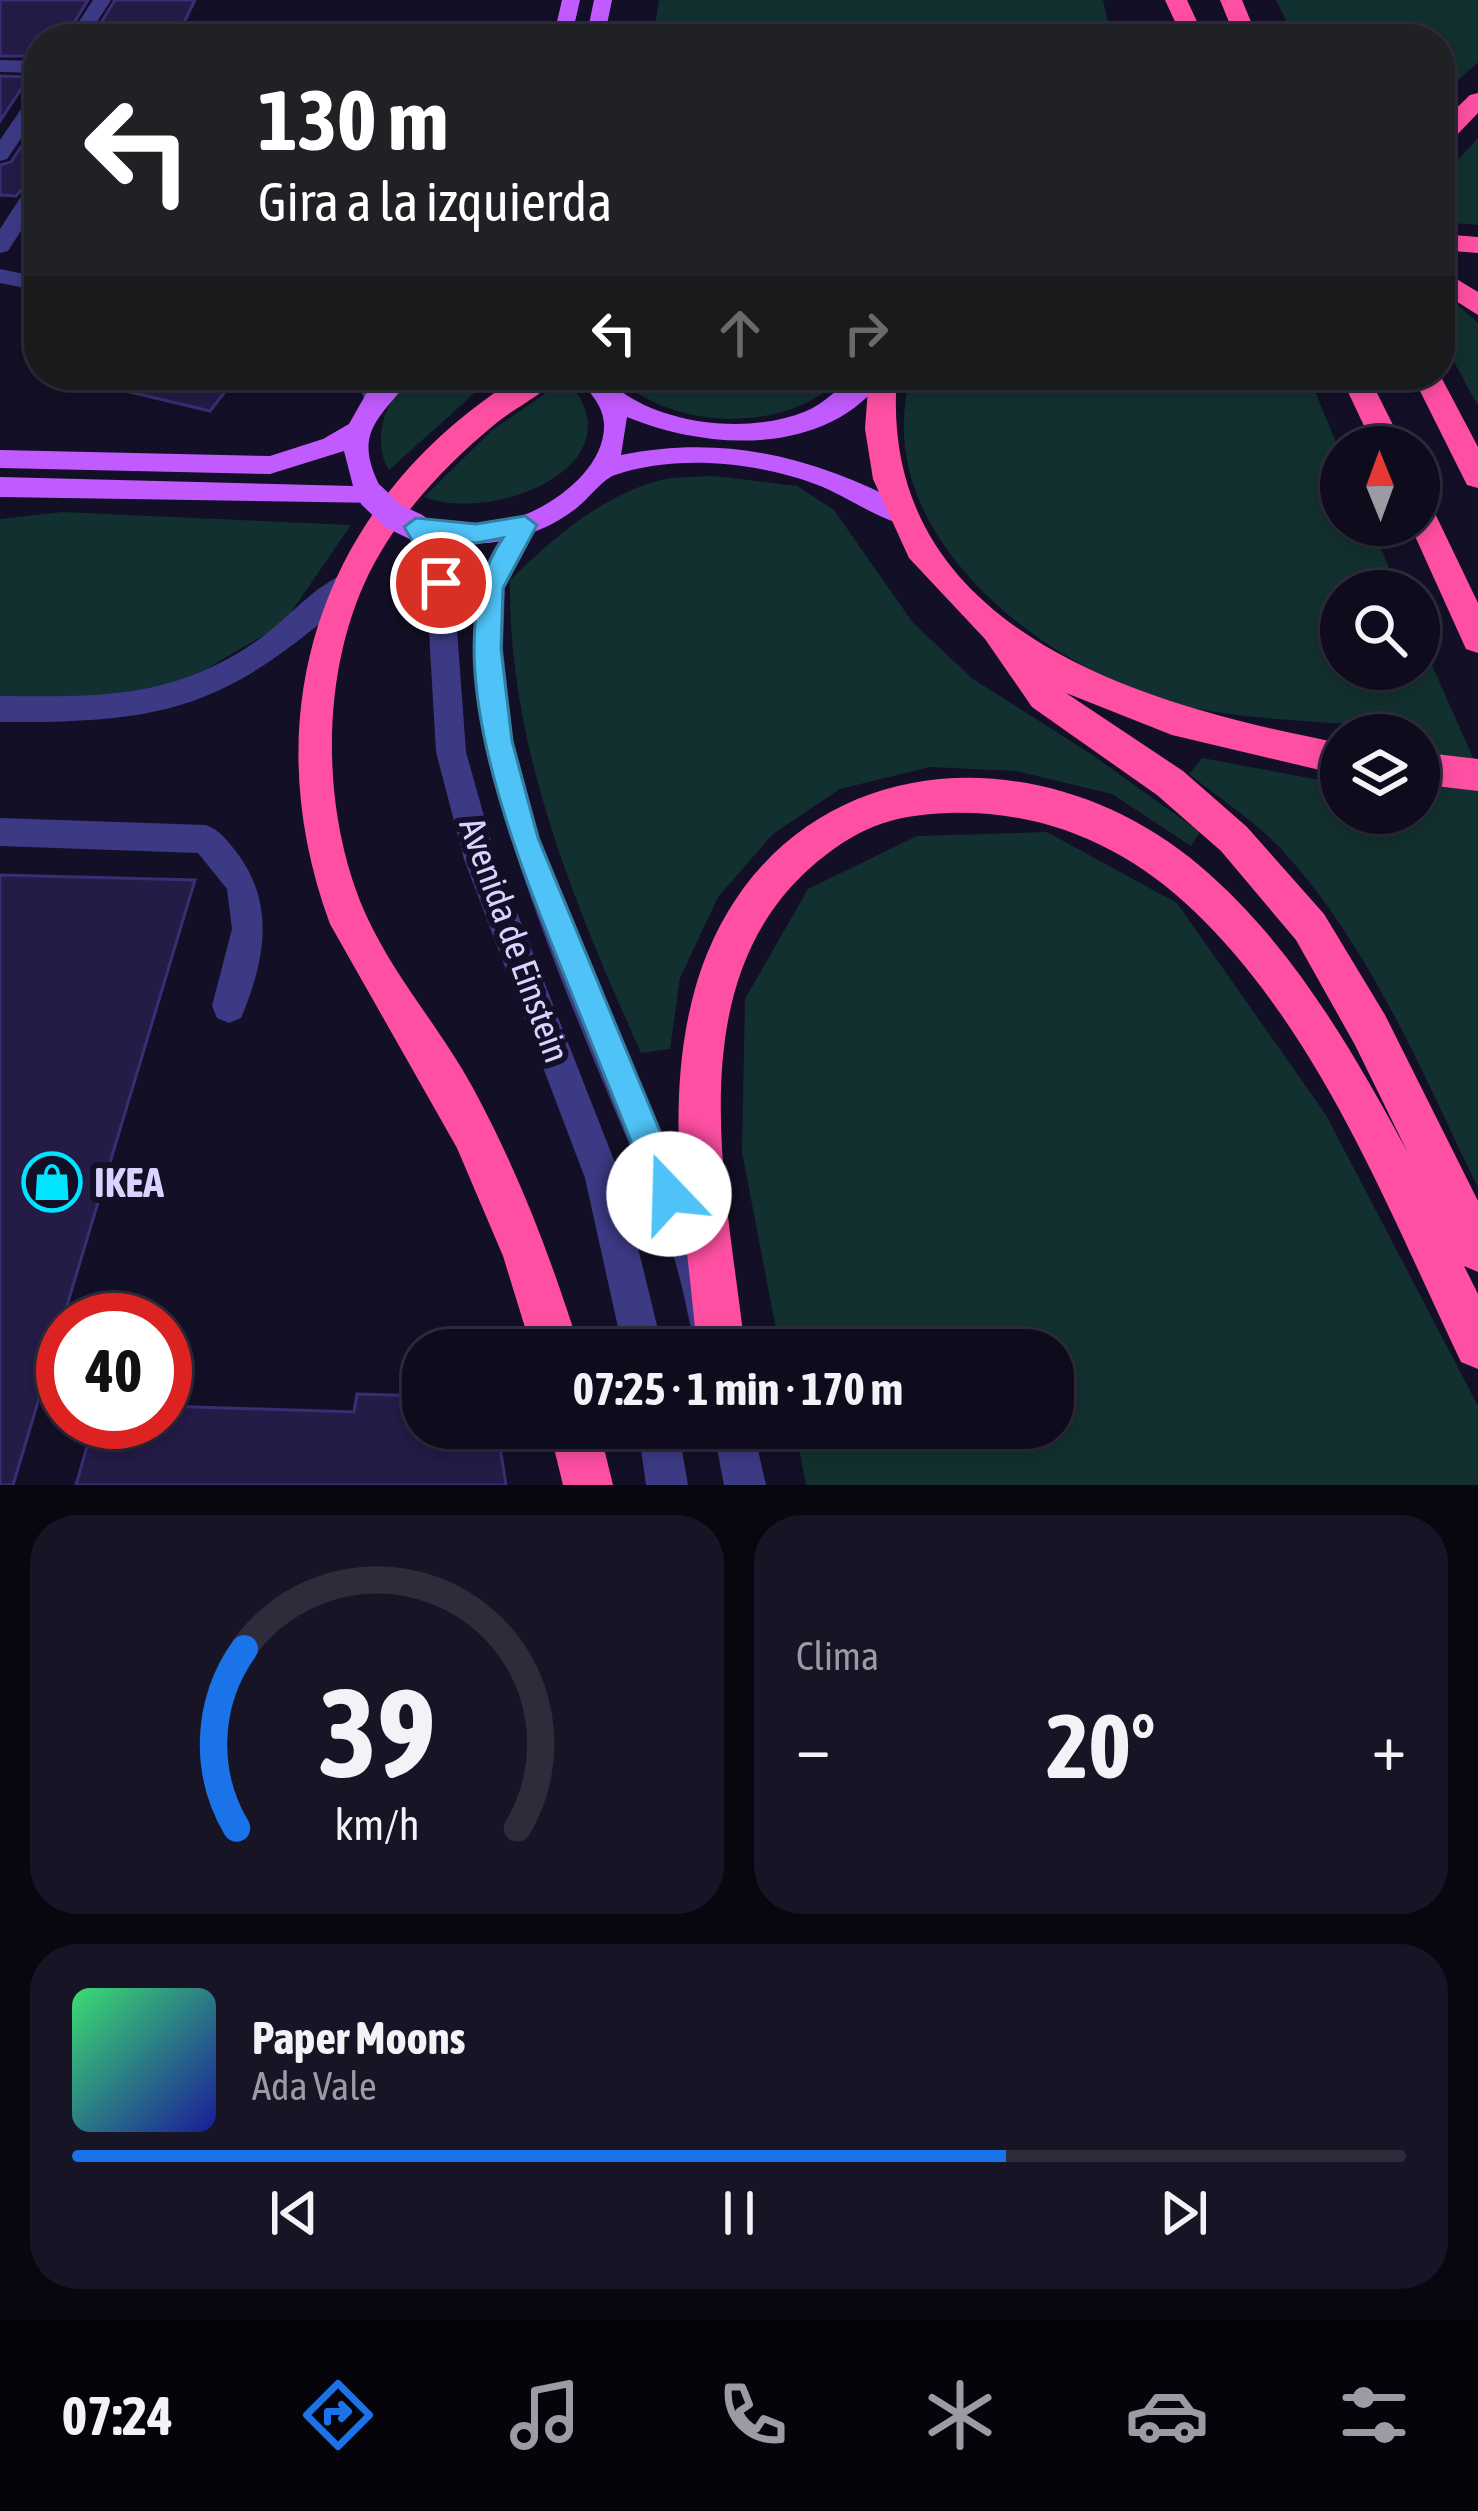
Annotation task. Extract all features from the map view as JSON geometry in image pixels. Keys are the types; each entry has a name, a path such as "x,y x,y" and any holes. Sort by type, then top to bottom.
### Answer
{"highway":[{"path":"1455,123 1478,100"},
{"path":"520,390 443,453 380,531 347,584 327,646 318,710 316,787 349,922 394,1006 458,1103 508,1216 548,1329"},
{"path":"879,390 882,468 898,513 958,596 1001,638 1044,697 1170,783 1234,838 1310,927 1370,1030 1478,1249"},
{"path":"1361,390 1379,426"},
{"path":"1434,390 1478,477"},
{"path":"1435,546 1478,639"},
{"path":"1001,638 1074,684 1144,712 1237,740 1320,755"},
{"path":"1440,770 1478,775"},
{"path":"717,1329 699,1074 715,991 749,907 808,844 889,801 983,793 1055,806 1128,835 1210,899 1258,952 1327,1055 1381,1150 1478,1346"},
{"path":"579,1449 588,1485"}],"main road":[{"path":"370,390 357,431 356,466 372,496 394,516 416,527 476,533 525,525 579,496 603,468 612,445 610,399"},
{"path":"602,390 610,399 658,422 758,433 794,428 860,390"},
{"path":"0,459 270,465 332,446 357,431"},
{"path":"603,468 672,455 753,456 835,478 898,513"},
{"path":"0,487 372,496"}],"street":[{"path":"0,155 24,119"},
{"path":"0,246 24,209"},
{"name":"Avenida de Einstein","path":"525,525 504,556 491,588 488,649 498,741 524,838 692,1255 712,1329"},
{"name":"Avenida de Einstein","path":"416,527 438,562 451,752 480,860 603,1178 638,1329"},
{"path":"0,710 151,703 226,676 284,639 347,584"},
{"path":"0,832 206,839 242,884 248,928 229,1006"},
{"path":"661,1449 667,1485"},
{"path":"737,1449 745,1485"}],"green space":[{"path":"659,0 1103,0 1109,24 655,24"},
{"path":"1276,0 1478,0 1478,62 1455,83 1455,24 1288,24"},
{"path":"1478,138 1478,225 1455,223 1455,163"},
{"path":"1455,302 1478,323 1478,406 1455,364"},
{"path":"400,390 478,390 389,470 381,444 391,402"},
{"path":"550,390 573,390 585,410 587,437 574,461 551,480 487,502 454,503 424,497 491,431"},
{"path":"633,390 827,390 793,408 730,419 697,416"},
{"path":"909,390 1314,390 1329,426 1320,426 1320,546 1380,546 1390,570 1320,570 1320,690 1440,690 1440,683 1478,769 1478,1188 1415,1055 1342,927 1272,840 1189,774 1202,758 1320,780 1320,834 1440,834 1440,714 1320,714 1320,722 1217,712 1140,692 1084,666 1031,632 982,591 943,544 916,491 904,435"},
{"path":"714,476 797,486 834,510 913,623 973,679 1091,754 1200,832 1191,846 1112,794 1016,771 930,767 840,789 773,834 718,897 680,978 670,1049 641,1053 570,881 533,763 512,642 510,580 560,535 616,497 664,479"},
{"path":"62,512 351,525 283,624 203,671 146,693 77,700 0,699 0,519"},
{"path":"1047,832 1177,903 1326,1115 1478,1406 1478,1485 806,1485 799,1449 1074,1449 1074,1329 776,1329 742,1152 745,999 808,889 917,836"}],"building":[{"path":"0,0 88,0 73,24 24,24 24,56 0,56"},
{"path":"115,0 195,0 183,24 100,24"},
{"path":"0,76 24,77 24,85 0,121"},
{"path":"24,144 24,188 16,196 0,195 0,165 11,162"},
{"path":"122,390 226,390 210,411"},
{"name":"IKEA","path":"0,875 195,880 71,1293 36,1293 36,1409 13,1485 0,1485"},
{"path":"357,1394 402,1395 402,1449 500,1449 506,1485 76,1485 86,1449 192,1449 192,1407 354,1412"}],"place":[{"name":"IKEA","path":"52,1182"}],"route":[{"path":"441,583 438,562 416,527 476,533 525,525 504,556 491,588 488,649 498,741 524,838 669,1194"}]}
